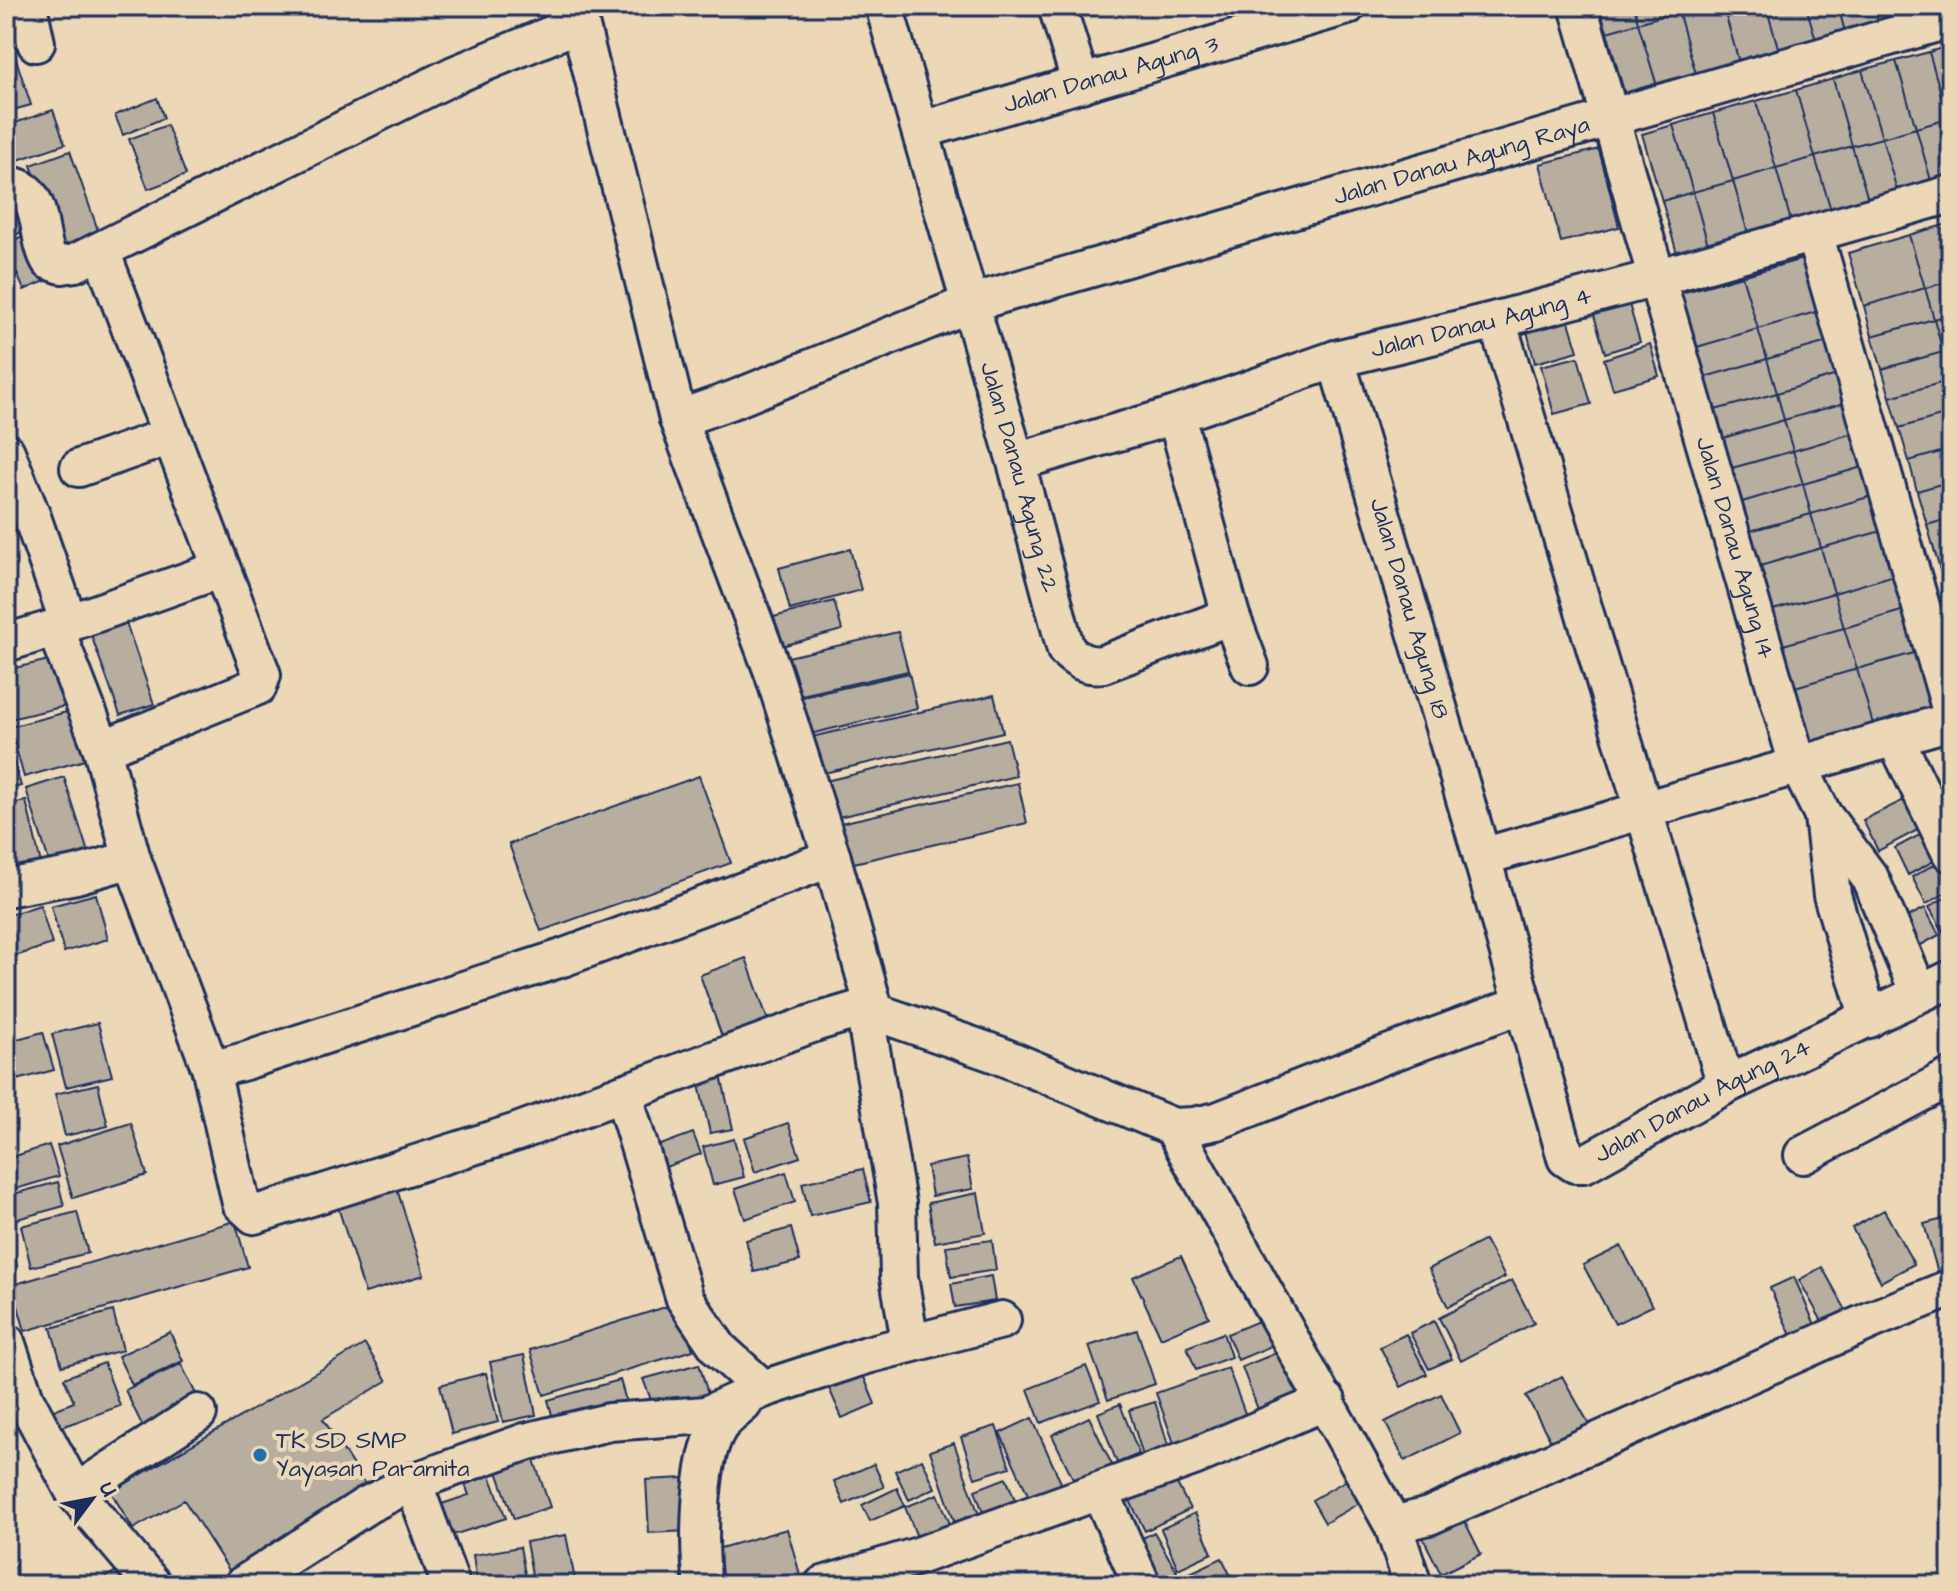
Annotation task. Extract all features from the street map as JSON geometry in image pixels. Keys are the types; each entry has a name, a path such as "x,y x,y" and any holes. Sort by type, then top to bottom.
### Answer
{"street":[{"path":"28,6 36,43"},
{"name":"Jalan Danau Agung 22","path":"884,6 1016,462 1066,650 1078,661 1089,665 1103,664 1231,616"},
{"path":"1057,6 1081,84"},
{"name":"Jalan Danau Agung 3","path":"921,130 1081,84 1235,22 1347,6"},
{"name":"Jalan Danau Agung 14","path":"1578,6 1798,765 1823,815 1870,878 1935,986"},
{"path":"6,185 19,187 33,199 46,255 50,261 67,265 579,14 678,419 773,672 832,858 870,1010 897,1203 900,1286 910,1342"},
{"name":"Jalan Danau Agung Raya","path":"678,419 971,303 1951,19"},
{"name":"Jalan Danau Agung 4","path":"1016,462 1176,415 1336,359 1656,278 1951,194"},
{"path":"1814,233 1951,711"},
{"path":"101,251 262,675 258,686 102,749"},
{"path":"1497,320 1726,1085"},
{"name":"Jalan Danau Agung 18","path":"1336,359 1482,857"},
{"path":"1176,415 1231,616 1250,666"},
{"path":"79,468 170,436"},
{"path":"6,452 32,517 132,859 211,1070 241,1203 254,1215 517,1132 870,1010 996,1054 1173,1127 1217,1121 1523,1004"},
{"path":"6,643 221,569"},
{"path":"1482,857 1951,721"},
{"path":"1895,738 1951,853"},
{"name":"Jalan Danau Agung 14","path":"1823,815 1832,895 1869,1019"},
{"name":"Jalan Danau Agung 24","path":"1482,857 1566,1158 1575,1164 1584,1164 1726,1085 1935,986"},
{"path":"211,1070 562,958 832,858"},
{"path":"6,888 76,875 132,859"},
{"path":"1803,1155 1951,1077"},
{"path":"623,1093 685,1299 719,1349 759,1390"},
{"path":"1173,1127 1393,1525 1413,1585"},
{"path":"1393,1525 1429,1516 1874,1319 1951,1288"},
{"path":"243,1585 367,1505 413,1482 525,1442 620,1420 706,1415 759,1390 910,1342 1002,1320"},
{"path":"7,1347 25,1399 75,1493 153,1585"},
{"path":"703,1585 700,1562 703,1486 709,1448 718,1428 759,1390"},
{"path":"823,1585 924,1570 1100,1491 1255,1434 1327,1401"},
{"path":"75,1493 198,1413"},
{"path":"413,1482 451,1585"},
{"path":"1100,1491 1142,1585"}],"building":[{"path":"1599,6 1634,6 1638,23 1607,32"},
{"path":"1634,6 1676,6 1678,11 1638,23"},
{"path":"1696,6 1723,6 1739,62 1696,74 1678,11"},
{"path":"1723,6 1766,6 1779,51 1739,62"},
{"path":"1766,6 1806,6 1816,40 1779,51"},
{"path":"1806,6 1838,6 1845,32 1816,40"},
{"path":"1838,6 1874,6 1879,23 1845,32"},
{"path":"1874,6 1909,6 1911,13 1879,23"},
{"path":"17,8 28,47 6,53 6,11"},
{"path":"1678,11 1696,74 1657,86 1638,23"},
{"path":"1638,23 1657,86 1625,95 1607,32"},
{"path":"1951,45 1951,118 1948,119 1929,52"},
{"path":"1929,52 1948,119 1916,128 1896,61"},
{"path":"15,56 31,105 6,112 6,59"},
{"path":"1896,61 1916,128 1882,138 1862,70"},
{"path":"1862,70 1882,138 1852,146 1833,79"},
{"path":"1833,79 1852,146 1815,157 1796,90"},
{"path":"1796,90 1815,157 1776,168 1756,101"},
{"path":"157,98 164,118 123,135 115,115"},
{"path":"1756,101 1776,168 1733,181 1713,113"},
{"path":"53,110 65,144 6,164 6,126"},
{"path":"1713,113 1733,181 1693,192 1673,125"},
{"path":"1948,119 1951,130 1951,186 1934,191 1916,128"},
{"path":"167,125 186,175 148,189 129,139"},
{"path":"1673,125 1693,192 1662,201 1642,134"},
{"path":"1916,128 1934,191 1900,201 1882,138"},
{"path":"1882,138 1900,201 1871,209 1852,146"},
{"path":"1852,146 1871,209 1834,220 1815,157"},
{"path":"1599,149 1619,227 1561,242 1540,164"},
{"path":"70,151 100,236 60,250 31,165"},
{"path":"1815,157 1834,220 1794,232 1776,168"},
{"path":"1776,168 1794,232 1751,244 1733,181"},
{"path":"1733,181 1751,244 1711,255 1693,192"},
{"path":"1693,192 1711,255 1680,264 1662,201"},
{"path":"13,200 25,231 6,238 6,203"},
{"path":"1951,223 1951,281 1925,288 1909,235"},
{"path":"28,234 48,280 24,290 6,243"},
{"path":"1909,235 1925,288 1864,306 1848,253"},
{"path":"1806,258 1822,310 1758,329 1742,276"},
{"path":"1742,276 1758,329 1697,347 1681,293"},
{"path":"1951,281 1951,314 1934,319 1925,288"},
{"path":"1925,288 1934,319 1872,336 1864,306"},
{"path":"1626,294 1640,342 1605,353 1591,305"},
{"path":"1822,310 1831,341 1767,359 1758,329"},
{"path":"1566,312 1578,351 1535,363 1525,323"},
{"path":"1951,314 1951,350 1943,352 1934,319"},
{"path":"1934,319 1943,352 1882,369 1872,336"},
{"path":"1758,329 1767,359 1705,377 1697,347"},
{"path":"1831,341 1840,374 1777,393 1767,359"},
{"path":"1650,344 1659,376 1613,389 1604,359"},
{"path":"1943,352 1951,380 1890,397 1882,369"},
{"path":"1578,357 1591,404 1554,414 1541,366"},
{"path":"1767,359 1777,393 1715,410 1705,377"},
{"path":"1840,374 1848,402 1784,420 1777,393"},
{"path":"1951,380 1951,413 1899,428 1890,397"},
{"path":"1777,393 1784,420 1723,438 1715,410"},
{"path":"1848,402 1857,432 1793,451 1784,420"},
{"path":"1951,413 1951,449 1909,461 1899,428"},
{"path":"1784,420 1793,451 1732,468 1723,438"},
{"path":"1857,432 1866,466 1803,484 1793,451"},
{"path":"1951,449 1951,481 1917,491 1909,461"},
{"path":"1793,451 1803,484 1742,502 1732,468"},
{"path":"1866,466 1875,495 1811,514 1803,484"},
{"path":"1951,481 1951,518 1927,525 1917,491"},
{"path":"1803,484 1811,514 1750,531 1742,502"},
{"path":"1875,495 1885,530 1821,548 1811,514"},
{"path":"1811,514 1821,548 1760,566 1750,531"},
{"path":"1951,518 1951,566 1940,570 1927,525"},
{"path":"1885,530 1898,574 1834,593 1821,548"},
{"path":"1821,548 1834,593 1773,610 1760,566"},
{"path":"850,549 861,590 790,610 779,568"},
{"path":"1951,566 1951,605 1950,605 1940,570"},
{"path":"1898,574 1908,609 1844,628 1834,593"},
{"path":"1834,593 1844,628 1783,645 1773,610"},
{"path":"834,601 842,630 778,647 770,618"},
{"path":"1908,609 1921,651 1857,669 1844,628"},
{"path":"124,617 154,704 120,715 89,629"},
{"path":"1844,628 1857,669 1795,687 1783,645"},
{"path":"898,632 908,671 797,696 788,657"},
{"path":"1921,651 1938,713 1875,731 1857,669"},
{"path":"62,657 74,704 6,720 6,670"},
{"path":"1857,669 1875,731 1813,749 1795,687"},
{"path":"909,673 917,708 806,735 798,698"},
{"path":"994,695 1003,732 815,775 807,738"},
{"path":"78,709 92,758 24,777 10,727"},
{"path":"1007,739 1016,776 830,819 821,782"},
{"path":"6,743 21,786 6,790"},
{"path":"699,776 731,863 541,931 509,844"},
{"path":"64,777 92,865 54,877 26,789"},
{"path":"1018,783 1027,823 845,865 836,824"},
{"path":"1914,795 1929,824 1878,851 1863,820"},
{"path":"26,801 43,872 6,881 6,805"},
{"path":"1929,830 1943,856 1908,875 1895,848"},
{"path":"1942,860 1951,877 1951,890 1926,904 1912,877"},
{"path":"96,894 108,939 64,952 51,906"},
{"path":"1951,894 1951,933 1946,936 1929,907"},
{"path":"40,905 52,944 6,959 6,916"},
{"path":"1925,908 1939,935 1919,946 1905,918"},
{"path":"746,958 771,1029 725,1045 700,975"},
{"path":"98,1023 112,1076 66,1087 52,1034"},
{"path":"43,1032 54,1070 6,1083 6,1042"},
{"path":"720,1071 733,1129 710,1133 697,1076"},
{"path":"98,1084 108,1126 65,1136 55,1094"},
{"path":"131,1123 147,1175 73,1198 57,1146"},
{"path":"788,1123 800,1157 755,1172 744,1138"},
{"path":"693,1133 701,1154 663,1168 655,1147"},
{"path":"734,1139 744,1177 713,1185 703,1147"},
{"path":"49,1145 59,1176 6,1192 6,1159"},
{"path":"967,1158 973,1189 932,1196 927,1166"},
{"path":"863,1169 871,1202 810,1216 802,1183"},
{"path":"786,1172 795,1202 745,1219 735,1189"},
{"path":"58,1182 64,1206 10,1221 6,1196"},
{"path":"396,1186 424,1275 365,1293 337,1204"},
{"path":"978,1193 985,1233 935,1242 928,1203"},
{"path":"1884,1210 1914,1264 1881,1282 1852,1228"},
{"path":"77,1212 88,1253 31,1267 21,1226"},
{"path":"1951,1217 1951,1269 1938,1273 1924,1224"},
{"path":"235,1221 248,1267 25,1331 12,1285"},
{"path":"6,1223 17,1266 6,1269"},
{"path":"791,1228 800,1261 754,1272 746,1240"},
{"path":"992,1240 996,1270 951,1277 946,1246"},
{"path":"1485,1240 1505,1277 1448,1307 1429,1269"},
{"path":"1621,1246 1652,1306 1615,1324 1583,1265"},
{"path":"1181,1256 1209,1317 1161,1338 1133,1277"},
{"path":"1822,1267 1847,1312 1824,1325 1799,1280"},
{"path":"991,1276 995,1301 955,1307 951,1284"},
{"path":"1794,1277 1816,1327 1792,1338 1770,1288"},
{"path":"1512,1280 1534,1323 1461,1361 1439,1318"},
{"path":"678,1303 693,1350 544,1395 530,1350"},
{"path":"113,1311 123,1350 62,1366 51,1328"},
{"path":"1273,1315 1283,1341 1238,1360 1227,1334"},
{"path":"1434,1321 1452,1359 1429,1369 1410,1333"},
{"path":"1137,1330 1155,1384 1108,1400 1089,1346"},
{"path":"170,1332 183,1361 132,1385 118,1356"},
{"path":"1223,1333 1231,1357 1196,1370 1187,1347"},
{"path":"1406,1334 1427,1374 1401,1387 1380,1347"},
{"name":"TK SD SMP Yayasan Paramita","path":"365,1344 387,1381 323,1419 374,1498 238,1584 184,1500 133,1529 111,1492"},
{"path":"1291,1347 1309,1392 1259,1412 1242,1367"},
{"path":"524,1355 536,1415 503,1422 490,1362"},
{"path":"104,1363 120,1406 56,1429 49,1412 74,1402 64,1378"},
{"path":"181,1364 201,1404 145,1431 125,1390"},
{"path":"699,1364 709,1397 655,1410 643,1379"},
{"path":"859,1365 875,1404 842,1418 825,1379"},
{"path":"1086,1366 1100,1401 1041,1423 1028,1389"},
{"path":"1228,1368 1246,1416 1174,1443 1156,1393"},
{"path":"486,1373 498,1422 452,1434 440,1385"},
{"path":"1562,1376 1589,1424 1553,1445 1526,1396"},
{"path":"620,1380 630,1415 555,1426 548,1400"},
{"path":"1441,1394 1460,1433 1405,1461 1385,1422"},
{"path":"1155,1402 1169,1448 1143,1456 1129,1410"},
{"path":"1120,1404 1139,1454 1117,1463 1098,1413"},
{"path":"1089,1417 1113,1467 1076,1485 1052,1435"},
{"path":"1032,1418 1062,1485 1030,1499 1000,1433"},
{"path":"996,1426 1010,1467 975,1478 961,1437"},
{"path":"954,1443 979,1515 955,1523 930,1451"},
{"path":"533,1457 550,1507 514,1519 496,1469"},
{"path":"922,1459 935,1488 909,1500 895,1471"},
{"path":"874,1464 884,1487 844,1504 834,1481"},
{"path":"487,1467 506,1518 453,1535 442,1504 469,1495 462,1476"},
{"path":"1169,1468 1190,1509 1145,1531 1125,1491"},
{"path":"1362,1471 1375,1494 1325,1523 1312,1500"},
{"path":"685,1478 688,1531 649,1533 646,1480"},
{"path":"1006,1478 1016,1502 984,1515 975,1490"},
{"path":"897,1488 905,1506 870,1521 862,1505"},
{"path":"938,1494 950,1524 917,1537 905,1507"},
{"path":"1459,1510 1481,1554 1441,1574 1419,1530"},
{"path":"1195,1513 1212,1553 1178,1569 1161,1529"},
{"path":"787,1529 803,1585 720,1585 710,1551"},
{"path":"1154,1532 1177,1572 1154,1585 1131,1544"},
{"path":"566,1535 576,1585 534,1585 526,1542"},
{"path":"520,1547 527,1585 477,1585 473,1555"},
{"path":"1222,1558 1235,1585 1173,1585 1171,1582"},
{"path":"121,1568 132,1585 104,1585 101,1580"}],"place":[{"name":"TK SD SMP Yayasan Paramita","path":"260,1455"}]}
